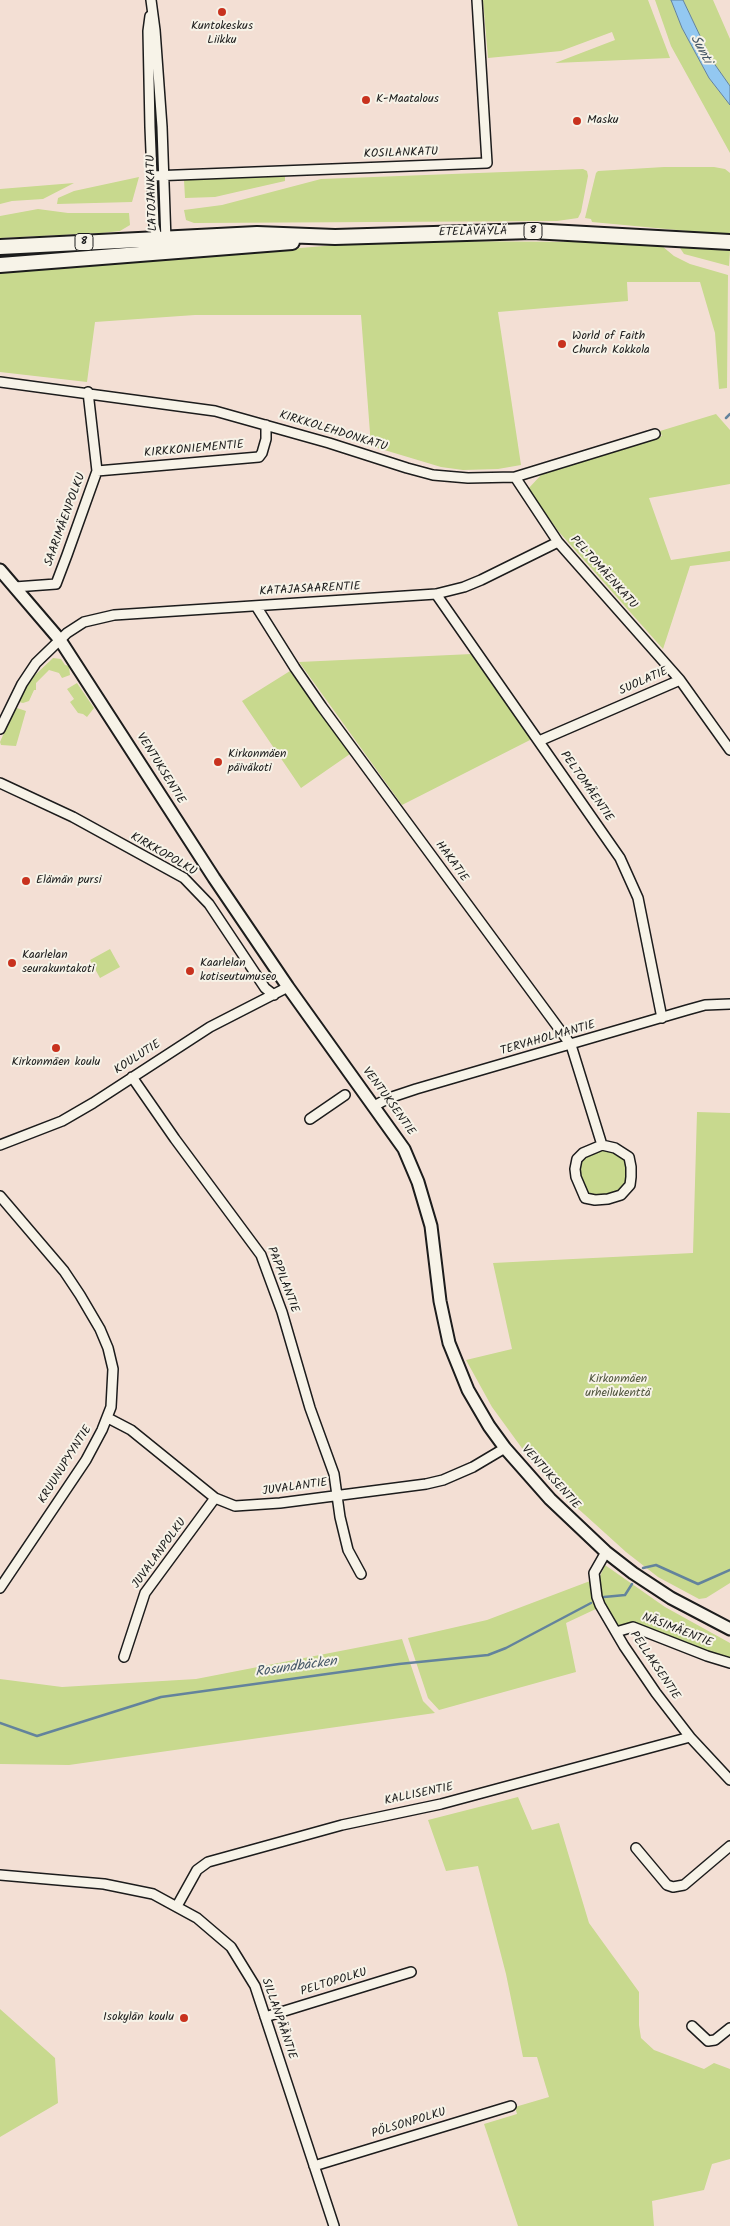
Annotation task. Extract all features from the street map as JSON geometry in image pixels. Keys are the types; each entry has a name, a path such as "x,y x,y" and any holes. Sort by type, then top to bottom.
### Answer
{"highway":[{"name":"ETELÄVÄYLÄ","path":"0,247 258,234 335,237 532,231 730,242"},
{"name":"ETELÄVÄYLÄ","path":"0,265 258,246 335,237"}],"main road":[{"name":"VENTUKSENTIE","path":"0,570 60,640 214,878 288,987 404,1149 418,1182 431,1226 444,1324 459,1370 468,1390 505,1448 579,1529 633,1574 672,1598 730,1629"}],"street":[{"name":"LATOJANKATU","path":"151,0 148,30 152,176 162,252"},
{"name":"KOSILANKATU","path":"152,176 488,163 477,0"},
{"name":"LATOJANKATU","path":"151,11 155,30 165,176 161,238"},
{"name":"KIRKKOLEHDONKATU","path":"0,382 88,392 215,411 433,475 468,478 515,477 655,434"},
{"name":"SAARIMÄENPOLKU","path":"14,587 56,584 97,471 88,392"},
{"name":"KIRKKONIEMENTIE","path":"97,471 259,457 266,440 266,425"},
{"name":"PELTOMÄENKATU","path":"515,477 558,542 680,680"},
{"name":"KATAJASAARENTIE","path":"0,729 22,684 36,663 80,624 97,618 130,614 436,594 464,587 481,580 558,542"},
{"name":"PELTOMÄENTIE","path":"436,594 620,858 632,881 638,898 662,1018"},
{"name":"HAKATIE","path":"256,606 322,707 572,1046 602,1145"},
{"name":"SUOLATIE","path":"539,741 680,680 730,750"},
{"name":"KIRKKOPOLKU","path":"0,783 73,817 184,878 210,904 264,988 274,995"},
{"name":"KOULUTIE","path":"0,1144 62,1122 210,1027 288,987"},
{"name":"TERVAHOLMANTIE","path":"374,1106 389,1098 416,1089 572,1046 705,1005 730,1004"},
{"name":"PAPPILANTIE","path":"132,1077 175,1139 261,1255 282,1312 310,1408 334,1474 348,1550 361,1574"},
{"path":"310,1119 346,1095"},
{"path":"602,1145 615,1148 629,1157 631,1167 630,1184 621,1195 608,1199 595,1200 585,1198 578,1184 575,1169 577,1159 583,1153 602,1145"},
{"name":"KRUUNUPYYNTIE","path":"0,1196 64,1271 94,1317 108,1348 112,1369 112,1394 108,1418 86,1460 0,1588"},
{"name":"JUVALANTIE","path":"108,1418 131,1430 215,1498 226,1504 247,1506 443,1480 474,1467 505,1448"},
{"name":"JUVALANPOLKU","path":"124,1657 145,1594 215,1498"},
{"name":"PELLAKSENTIE","path":"606,1552 594,1573 594,1583 600,1605 656,1693 690,1737 730,1780"},
{"name":"NÄSIMÄENTIE","path":"616,1632 633,1627 730,1663"},
{"name":"KALLISENTIE","path":"177,1906 197,1870 208,1862 342,1825 476,1795 690,1737"},
{"path":"636,1848 667,1885 673,1888 684,1884 730,1846"},
{"name":"SILLANPÄÄNTIE","path":"0,1875 120,1886 153,1894 177,1906 216,1932 231,1947 255,1986 334,2226"},
{"name":"PELTOPOLKU","path":"265,2017 411,1972"},
{"path":"692,2026 708,2041 715,2040 730,2028"},
{"name":"PÖLSONPOLKU","path":"314,2166 511,2106"}],"green space":[{"path":"483,0 648,0 670,58 555,63 615,40 612,32 561,51 488,58"},
{"path":"655,0 671,0 682,28 709,78 730,105 730,153 671,46"},
{"path":"683,0 713,0 730,39 730,86 711,59"},
{"path":"664,167 714,167 725,169 730,173 730,235 592,222 591,219 585,218 598,171"},
{"path":"583,169 587,171 588,176 581,212 578,218 557,221 194,223 186,220 184,210 222,205 321,179"},
{"path":"285,176 285,181 215,197 185,198 184,180"},
{"path":"139,177 132,202 57,204 58,198 74,191"},
{"path":"74,183 43,199 12,201 0,204 0,189"},
{"path":"38,209 68,213 129,213 130,225 120,231 102,233 0,238 0,216"},
{"path":"428,241 588,242 662,246 674,256 690,264 728,275 727,388 719,389 715,333 700,282 627,282 628,301 498,312 521,465 498,469 463,470 441,467 371,446 361,315 195,315 95,322 87,382 0,372 0,273 336,245"},
{"path":"693,247 730,251 729,266 684,254 680,248"},
{"path":"90,248 91,251 0,259 0,253"},
{"path":"716,414 730,430 730,484 649,498 671,560 730,551 730,561 690,566 663,649 559,532 528,489 541,475 662,436 660,431"},
{"path":"472,654 532,739 402,805 299,662"},
{"path":"53,658 61,659 65,665 69,666 70,675 62,678 59,673 49,670 36,683 36,690 34,690 29,701 19,702 17,699 33,677"},
{"path":"290,671 350,754 301,788 242,701"},
{"path":"77,683 94,708 87,717 78,713 70,702 74,699 67,689"},
{"path":"17,708 26,711 16,746 1,745 0,742 13,712"},
{"path":"110,949 120,967 100,978 90,960"},
{"name":"Kirkonmäen urheilukenttä","path":"697,1112 730,1113 730,1583 706,1598 699,1599 658,1577 626,1552 563,1495 524,1451 492,1407 466,1360 512,1349 493,1263 693,1253"},
{"path":"606,1150 616,1152 624,1158 628,1165 625,1185 612,1194 594,1196 587,1193 582,1184 578,1170 580,1161 594,1153"},
{"path":"605,1565 665,1607 730,1643 730,1659 633,1624 617,1628 599,1594 598,1581"},
{"path":"590,1581 598,1608 566,1623 576,1672 439,1710 428,1698 408,1638 487,1620"},
{"path":"402,1639 423,1701 435,1713 69,1765 0,1764 0,1679 62,1687 196,1679"},
{"path":"518,1797 532,1830 559,1823 589,1923 639,1992 641,2038 654,2050 704,2069 714,2063 730,2069 730,2159 712,2164 704,2190 652,2201 654,2226 518,2226 484,2124 517,2114 515,2107 549,2097 537,2057 523,2057 506,1974 478,1866 446,1871 428,1820"},
{"path":"0,2009 55,2058 58,2103 0,2137"}],"water":[{"name":"Sunti","path":"671,0 683,0 711,59 730,86 730,105 709,78 682,28"}],"waterway":[{"path":"726,418 730,414"},
{"name":"Rosundbäcken","path":"643,1568 656,1565 698,1584 730,1570"},
{"path":"604,1597 625,1595 632,1584"},
{"name":"Rosundbäcken","path":"0,1723 37,1736 161,1697 399,1664 488,1655 506,1648 591,1603"}],"place":[{"name":"Kuntokeskus Liikku","path":"222,12"},
{"name":"K-Maatalous","path":"366,100"},
{"name":"Masku","path":"577,121"},
{"name":"World of Faith Church Kokkola","path":"562,344"},
{"name":"Kirkonmäen päiväkoti","path":"218,762"},
{"name":"Elämän pursi","path":"26,881"},
{"name":"Kaarlelan seurakuntakoti","path":"12,963"},
{"name":"Kaarlelan kotiseutumuseo","path":"190,971"},
{"name":"Kirkonmäen koulu","path":"56,1048"},
{"name":"Isokylän koulu","path":"184,2018"}]}
